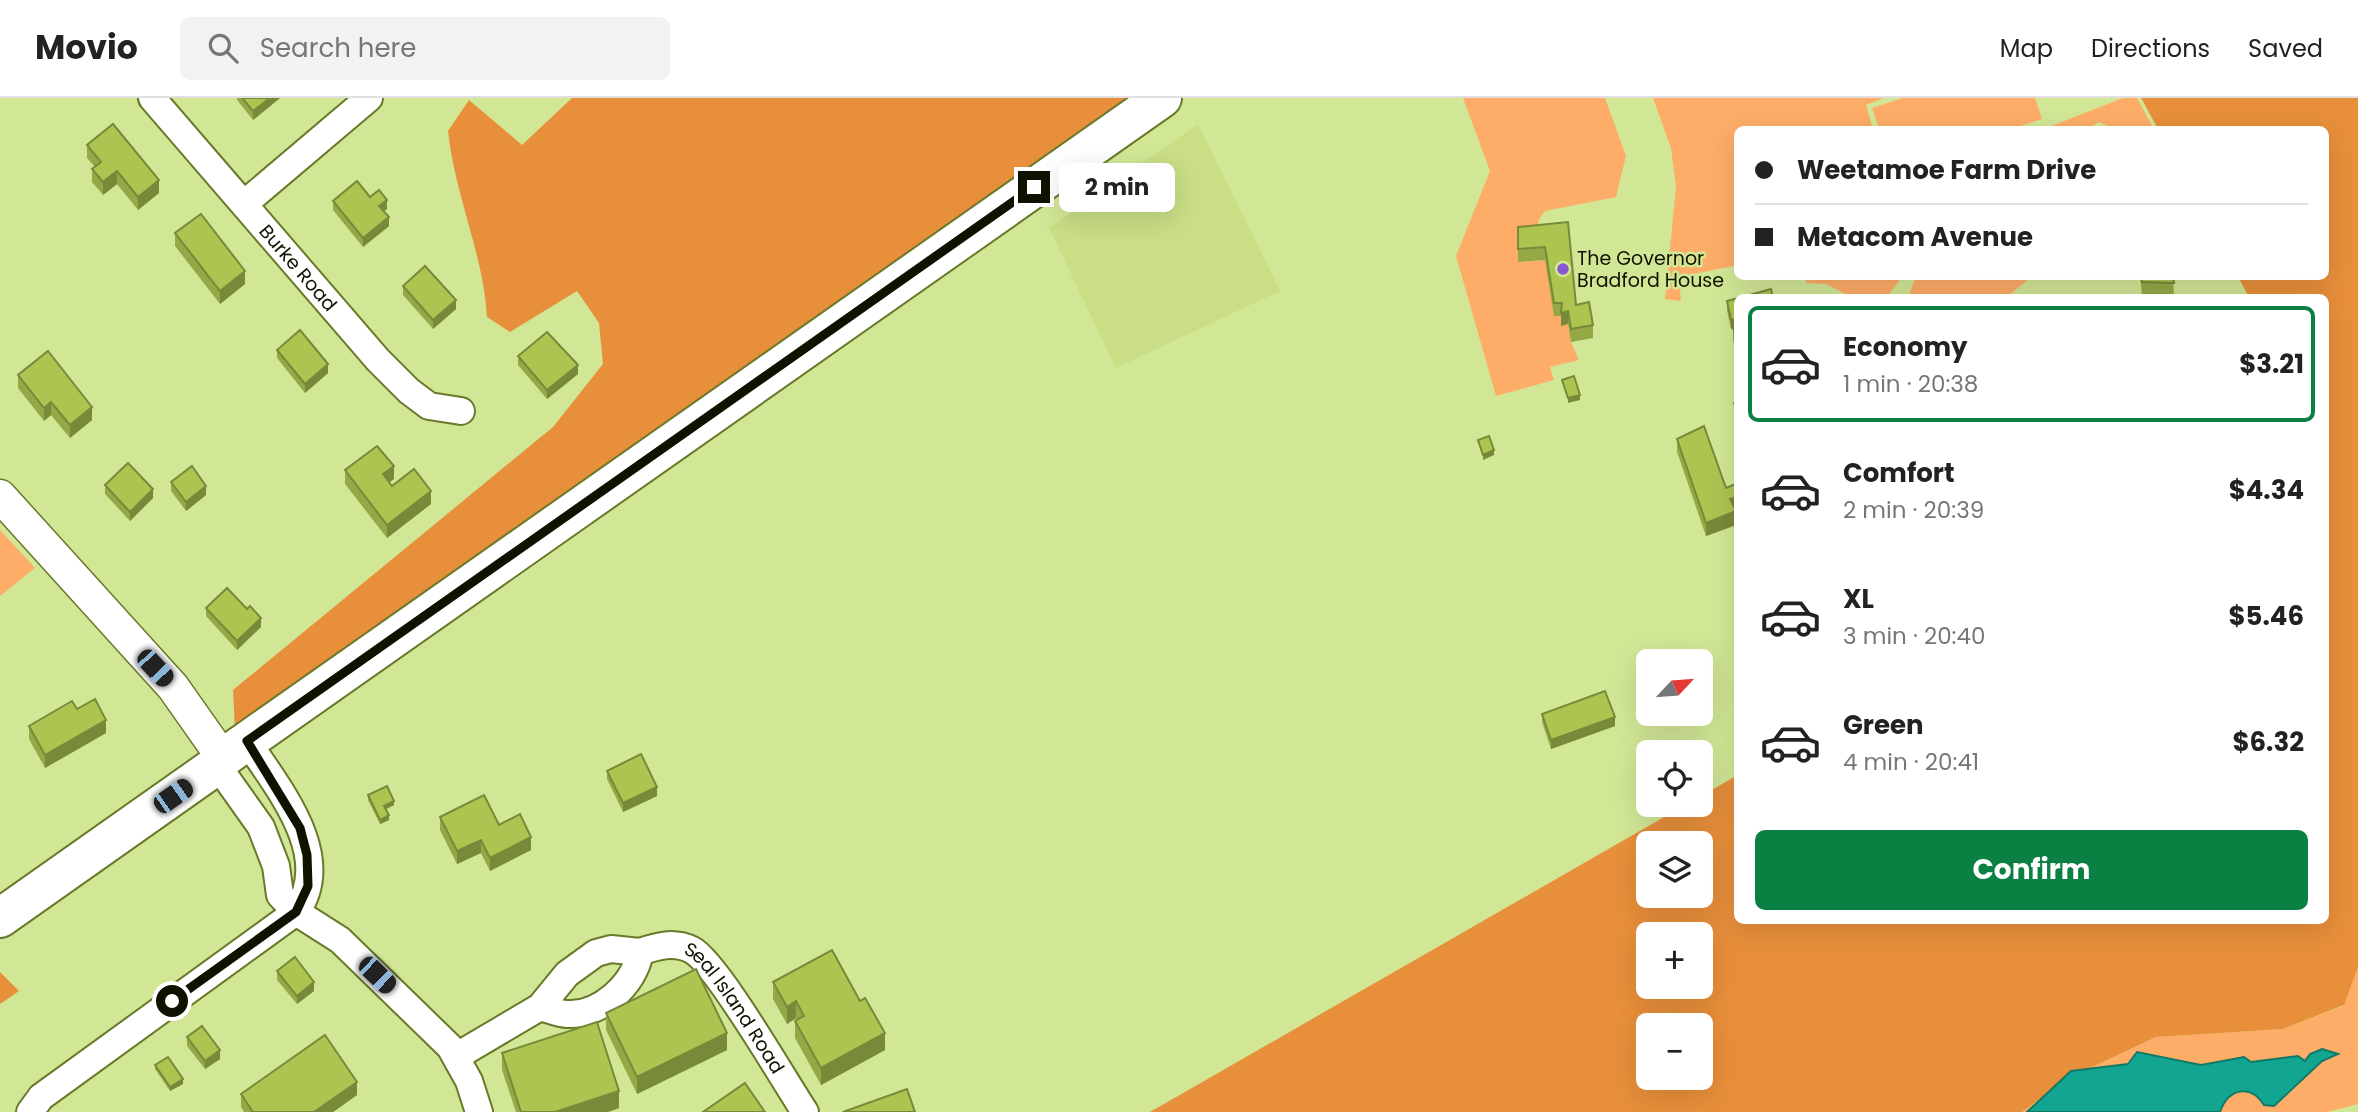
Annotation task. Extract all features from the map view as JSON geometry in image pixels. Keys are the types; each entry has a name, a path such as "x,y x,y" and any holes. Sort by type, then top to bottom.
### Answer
{"main road":[{"path":"0,918 1162,98"}],"street":[{"name":"Burke Road","path":"152,98 275,244 409,391 429,406 461,411"},
{"path":"244,204 369,98"},
{"path":"0,496 173,687 229,754 294,815 302,835 309,878 304,899 296,912 41,1097 30,1112"},
{"path":"229,754 276,866 280,895 296,912 340,940 457,1056 479,1112"},
{"path":"264,836 294,815"},
{"name":"Seal Island Road","path":"457,1056 540,1007 567,974 596,953 611,949 640,952 665,945 679,946 702,957 805,1112"},
{"path":"540,1007 569,1014 607,1001 632,976 640,952"}],"shaded area":[{"path":"572,98 1131,98 235,731 233,690 553,427 603,364 599,323 577,291 510,332 487,317 480,270 456,179 448,131 469,100 522,145"},
{"path":"1463,98 1605,98 1626,156 1616,197 1545,211 1538,221 1541,233 1518,262 1545,260 1562,316 1561,326 1568,324 1571,342 1579,360 1550,367 1554,380 1496,396 1456,256 1490,171"},
{"path":"1653,98 1884,98 1866,105 1872,126 1734,126 1734,266 1679,277 1681,301 1665,299 1676,187 1671,148"},
{"path":"1903,98 2035,98 2042,119 2020,126 1878,126 1872,108"},
{"path":"2123,98 2137,98 2152,126 2108,126 2099,122 2092,126 2052,126"},
{"path":"2141,98 2358,98 2358,967 2344,1005 2283,1029 2156,1037 2069,1078 2022,1112 1150,1112 1636,833 1636,908 1713,908 1713,831 1640,831 1664,817 1713,817 1713,789 1734,777 1734,924 2329,924 2329,294 2247,294 2240,280 2329,280 2329,126 2156,126"},
{"path":"1198,124 1280,291 1116,368 1049,228"},
{"path":"1806,280 1900,280 1889,294 1845,294 1826,284 1806,283"},
{"path":"1914,280 2027,280 2011,294 1909,294"},
{"path":"0,530 35,568 0,596"},
{"path":"2358,967 2358,1104 2328,1112 2022,1112 2069,1078 2156,1037 2283,1029 2343,1006"},
{"path":"0,972 19,991 0,1004"}],"water":[{"path":"2322,1049 2338,1054 2322,1061 2274,1106 2264,1105 2246,1091 2228,1098 2220,1112 2027,1112 2071,1071 2128,1064 2137,1052 2201,1065 2244,1057 2251,1062 2298,1056 2305,1061 2310,1054"}],"building":[{"path":"242,98 270,98 253,111"},
{"path":"113,124 159,180 138,197 117,171 103,182 92,169 101,162 87,145"},
{"path":"357,181 370,197 379,190 387,200 379,206 389,217 363,238 333,201"},
{"path":"201,214 245,271 220,291 175,233"},
{"path":"1568,222 1576,305 1589,302 1593,325 1571,329 1568,311 1561,313 1562,303 1554,303 1545,247 1518,249 1518,227"},
{"path":"425,266 456,300 433,320 403,286"},
{"path":"2174,280 2174,283 2142,282"},
{"path":"1771,289 1772,294 1753,294"},
{"path":"1734,299 1734,320 1731,320 1727,301"},
{"path":"300,330 328,364 305,384 277,350"},
{"path":"547,332 578,365 547,390 518,356"},
{"path":"48,351 92,407 70,425 51,402 44,408 18,375"},
{"path":"1574,376 1580,395 1568,398 1562,380"},
{"path":"1704,426 1726,488 1734,485 1734,498 1730,499 1734,512 1706,523 1677,439"},
{"path":"1489,436 1494,450 1483,455 1478,440"},
{"path":"377,446 394,466 383,474 392,486 414,469 431,491 387,525 345,470"},
{"path":"128,463 153,489 130,512 105,485"},
{"path":"192,466 206,486 186,502 171,482"},
{"path":"227,588 247,609 250,606 261,618 237,641 206,608"},
{"path":"1605,691 1615,717 1551,740 1542,714"},
{"path":"95,699 106,720 45,755 29,726 72,701 77,709"},
{"path":"641,754 657,787 623,803 607,771"},
{"path":"387,786 394,801 384,806 389,815 380,820 368,795"},
{"path":"484,795 499,825 520,814 531,837 490,858 481,840 457,851 440,817"},
{"path":"832,950 860,1001 865,998 885,1033 821,1068 795,1021 804,1016 796,1001 787,1007 773,982"},
{"path":"295,957 314,982 297,996 277,971"},
{"path":"696,969 727,1033 637,1077 606,1013"},
{"path":"597,1022 619,1091 555,1112 521,1112 502,1053"},
{"path":"202,1026 220,1050 205,1061 187,1037"},
{"path":"325,1035 357,1082 314,1112 253,1112 241,1094"},
{"path":"168,1057 183,1079 170,1087 155,1065"},
{"path":"745,1083 765,1112 703,1112"},
{"path":"907,1089 915,1112 843,1112"}],"place":[{"name":"The Governor Bradford House","path":"1563,269"}],"route":[{"path":"172,1001 296,912 308,886 307,855 300,828 247,741 1034,187"}]}
